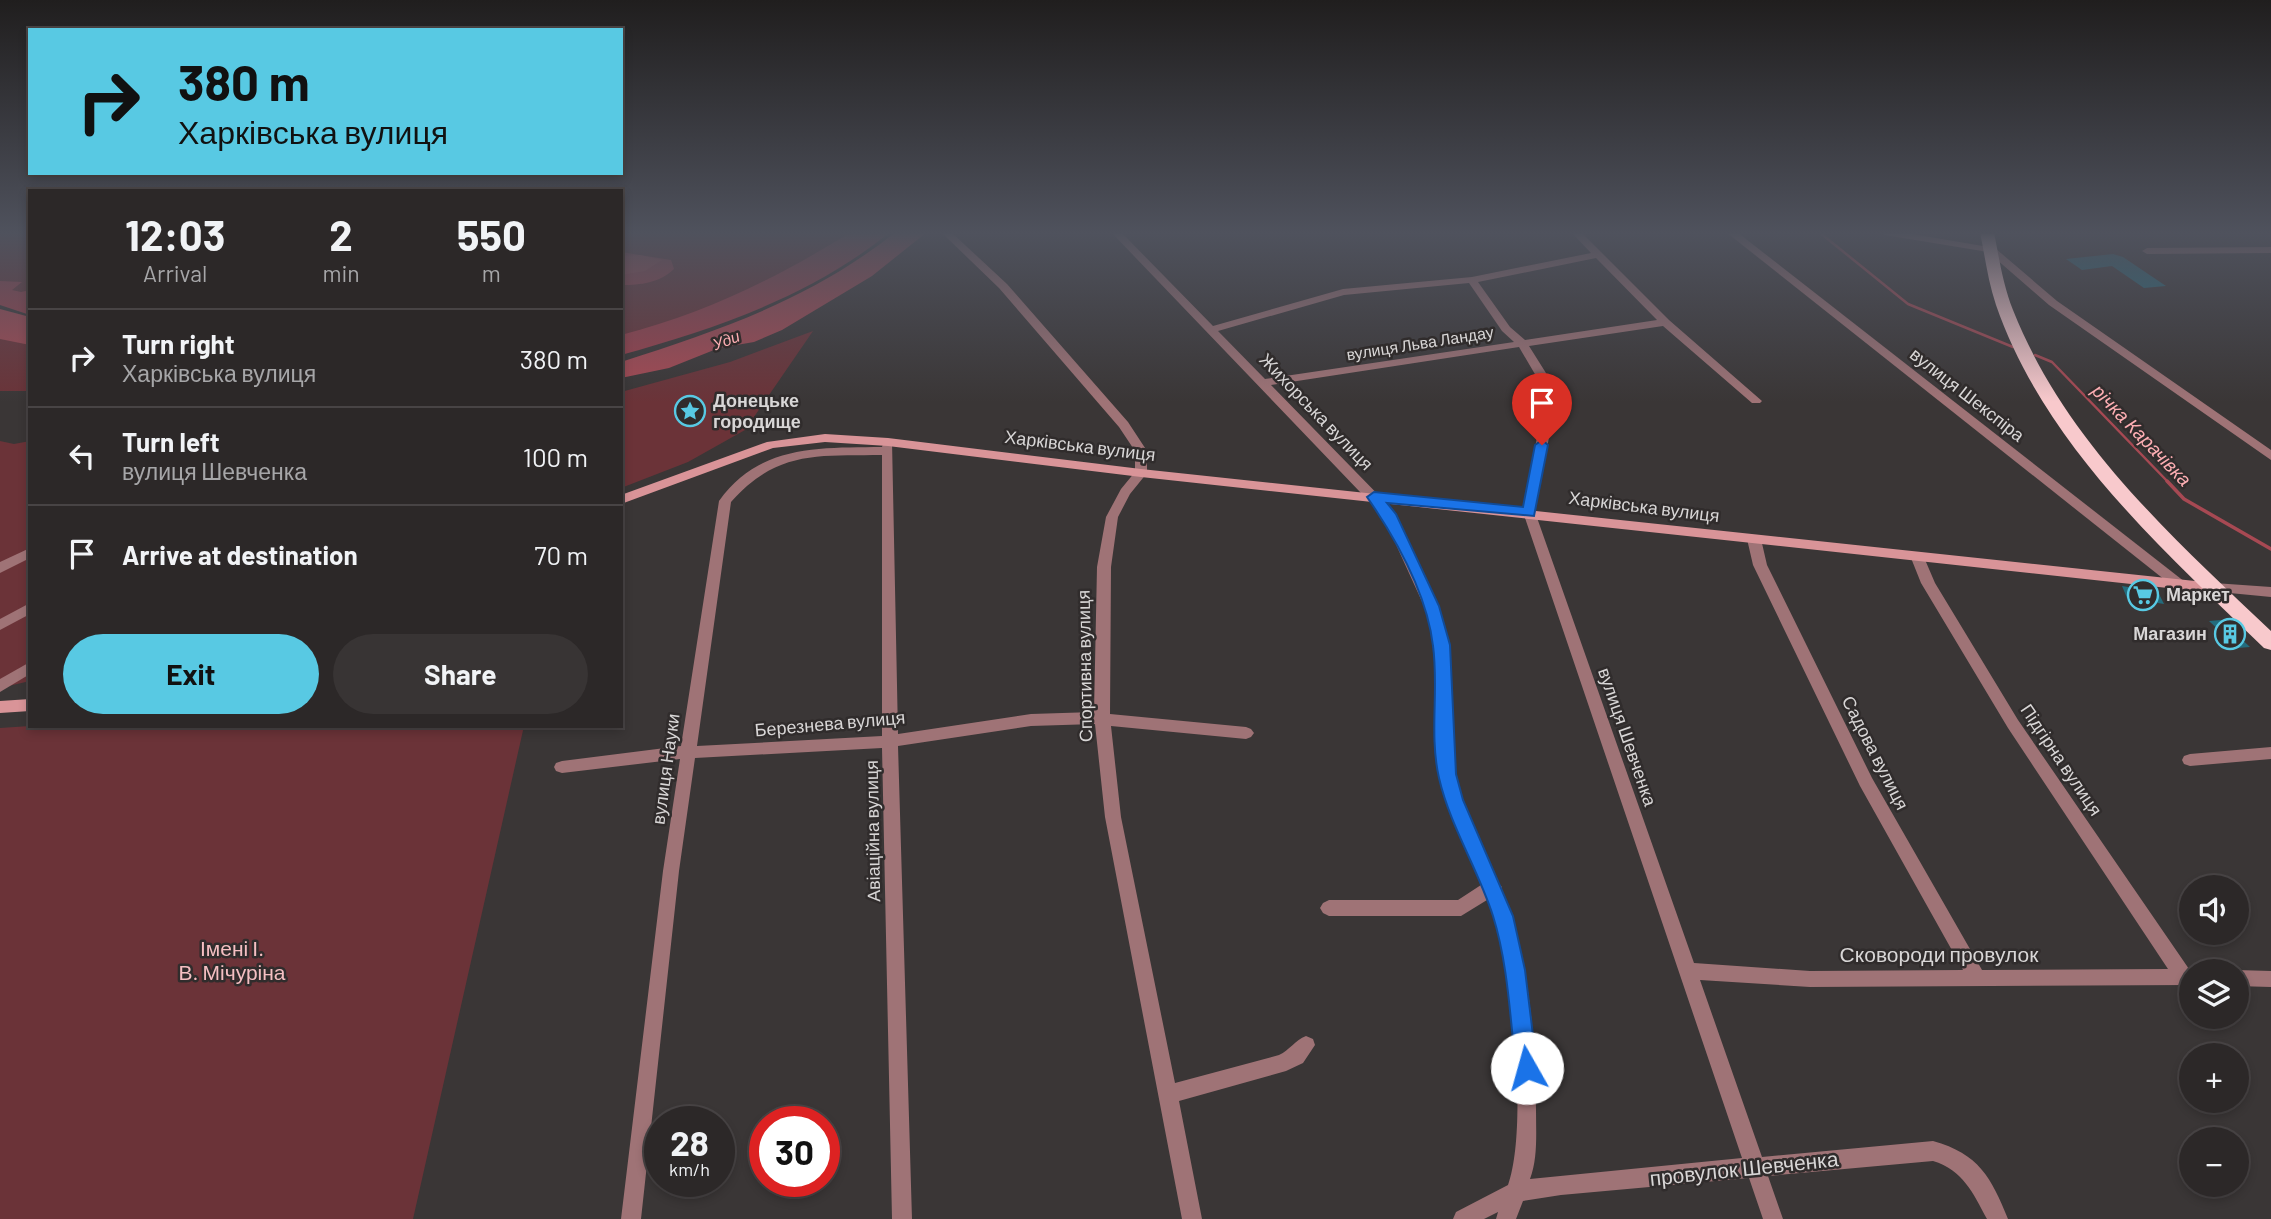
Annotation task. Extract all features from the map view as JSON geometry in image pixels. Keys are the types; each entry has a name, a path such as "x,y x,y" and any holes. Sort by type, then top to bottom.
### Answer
{"highway":[{"path":"2001,289 2006,310 2042,384 2089,452 2135,508 2271,643"}],"main road":[{"name":"Харківська вулиця","path":"623,499 737,456 771,445 812,438 2214,588"},
{"path":"0,708 28,705"}],"street":[{"path":"1006,289 1124,425 1141,451 1141,473"},
{"name":"Жихорська вулиця","path":"1171,289 1389,514 1432,606 1442,645 1447,774 1453,800 1493,887 1515,970 1527,1068 1526,1149 1522,1174 1506,1219"},
{"path":"1210,330 1343,292 1376,289"},
{"name":"вулиця Шевченка","path":"1478,289 1506,329 1522,342 1545,381 1550,400 1529,513 1773,1219"},
{"path":"1632,289 1665,322 1756,401"},
{"name":"вулиця Шекспіра","path":"1803,289 2180,585"},
{"path":"2036,289 2271,456"},
{"name":"вулиця Льва Ландау","path":"1263,383 1665,322"},
{"name":"Авіаційна вулиця","path":"887,447 890,740 902,1219"},
{"name":"вулиця Науки","path":"631,1219 671,871 725,501 744,480 769,463 800,456 887,447"},
{"name":"Спортивна вулиця","path":"1141,473 1125,492 1112,517 1104,566 1102,717 1113,817 1192,1219"},
{"name":"Садова вулиця","path":"1754,539 1760,565 1866,781 1977,978"},
{"path":"0,568 28,553"},
{"name":"Підгірна вулиця","path":"1918,558 1928,583 2012,724 2179,965"},
{"path":"2214,588 2271,592"},
{"path":"0,625 28,609"},
{"path":"0,686 28,668"},
{"name":"Березнева вулиця","path":"562,767 688,752 813,747 890,740 1031,720 1102,717 1246,733"},
{"path":"2190,760 2271,753"},
{"path":"1329,908 1461,908 1493,887"},
{"name":"Сковороди провулок","path":"1688,971 1810,979 2179,977"},
{"path":"2249,978 2271,979"},
{"path":"1167,1095 1279,1065 1296,1057 1306,1045"},
{"name":"провулок Шевченка","path":"1463,1219 1515,1192 1933,1151 1954,1156 1971,1170 1998,1219"}],"green space":[{"path":"0,289 28,289 28,304 0,298"},
{"path":"623,289 761,289 716,311 623,336"},
{"name":"Донецьке городище","path":"813,331 745,430 688,462 623,487 623,391 730,362"},
{"path":"0,337 28,342 28,391 0,391"},
{"path":"0,441 14,444 28,441 28,681 0,688"},
{"name":"Імені І. В. Мічуріна","path":"0,728 524,728 413,1219 0,1219"}],"shaded area":[{"path":"0,289 28,290 28,314 0,305"},
{"path":"747,289 802,289 728,321 623,354 623,334 682,316"}],"water":[{"name":"Уди","path":"807,289 851,289 782,330 754,342 719,348 669,368 623,378 623,361 731,324"},
{"path":"0,309 28,316 28,345 0,339"}],"building":[{"name":"Маркет","path":"2122,586 2158,592 2164,604 2127,598"},
{"name":"Магазин","path":"2221,620 2250,647 2238,648 2209,621"}],"waterway":[{"name":"річка Карачівка","path":"1889,289 1908,304 2013,347"},
{"name":"річка Карачівка","path":"2035,355 2052,362 2169,483"},
{"name":"річка Карачівка","path":"2167,481 2184,499 2271,549"}],"place":[{"name":"Донецьке городище","path":"690,411"},
{"name":"Маркет","path":"2143,595"},
{"name":"Магазин","path":"2230,634"}],"route":[{"path":"1527,1068 1515,970 1503,916 1493,887 1453,800 1447,774 1442,645 1432,606 1389,514 1374,497 1529,513 1542,445"}]}
